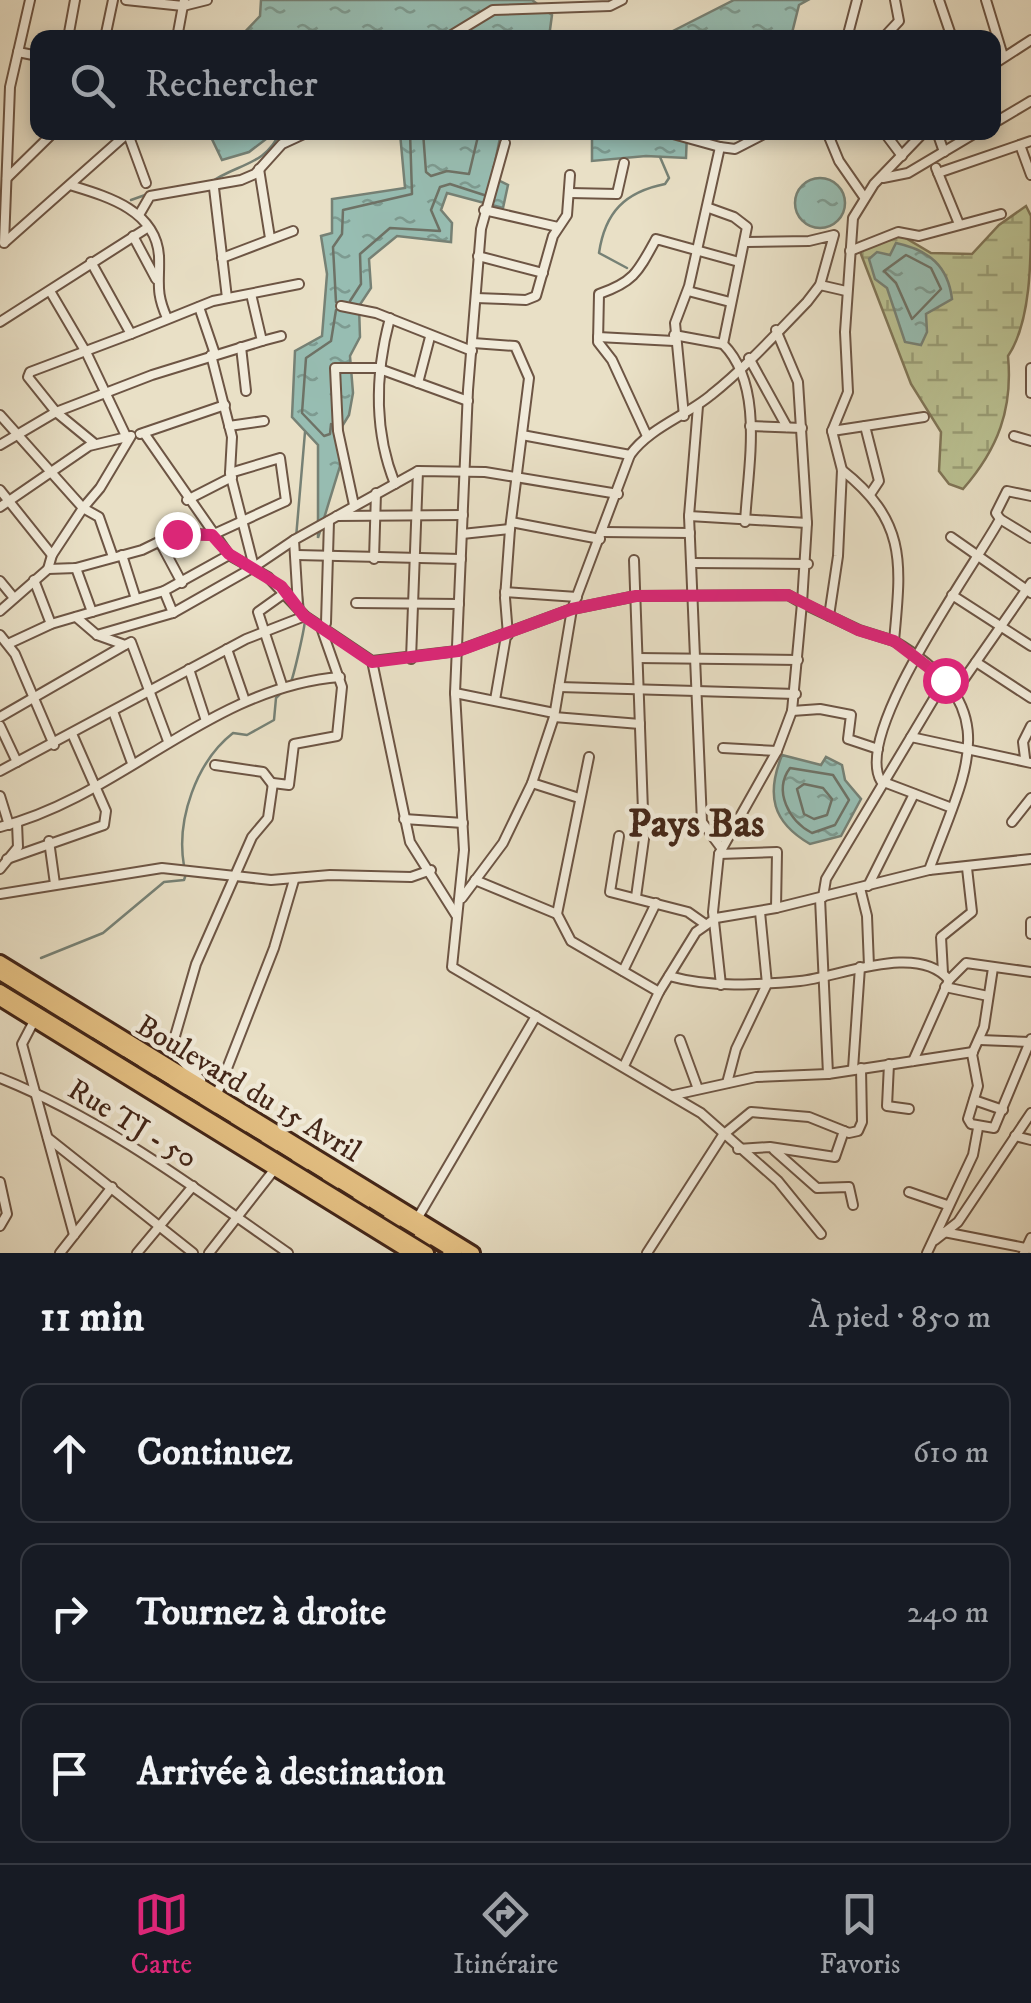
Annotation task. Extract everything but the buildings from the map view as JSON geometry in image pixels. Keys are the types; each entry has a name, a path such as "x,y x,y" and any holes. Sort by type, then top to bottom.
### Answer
{"main road":[{"name":"Boulevard du 15 Avril","path":"0,962 474,1253"},
{"name":"Boulevard du 15 Avril","path":"0,973 454,1253"},
{"name":"Boulevard du 15 Avril","path":"0,991 427,1253"},
{"name":"Boulevard du 15 Avril","path":"0,1000 407,1252"}],"street":[{"path":"2,245 7,178 5,86 30,0"},
{"path":"69,30 75,0"},
{"path":"106,30 112,0"},
{"path":"128,0 207,0"},
{"path":"460,30 493,10 610,6 622,0"},
{"path":"848,30 857,0"},
{"path":"891,30 899,21 896,0"},
{"path":"939,0 949,30"},
{"path":"986,0 995,30"},
{"path":"179,30 184,3"},
{"path":"1001,49 1003,56 1031,40"},
{"path":"18,52 30,54"},
{"path":"1001,119 1031,101"},
{"path":"7,178 46,140"},
{"path":"2,245 121,140"},
{"path":"131,140 146,183"},
{"path":"140,214 150,196 214,188 260,169 282,144 291,140"},
{"path":"696,140 735,148 752,140"},
{"path":"831,140 839,160 864,197"},
{"path":"890,140 902,156"},
{"path":"829,616 838,556 842,470 832,431 848,392 846,291 854,211 917,140"},
{"path":"940,140 944,152"},
{"path":"883,178 901,176 964,140"},
{"path":"974,140 977,160"},
{"path":"938,172 1031,141"},
{"path":"462,898 463,823 455,693 468,401 484,210 505,143"},
{"path":"1020,145 1031,176"},
{"path":"684,416 674,338 720,146"},
{"path":"931,160 959,224"},
{"path":"570,193 617,194 624,163"},
{"path":"260,169 270,238"},
{"path":"476,298 529,300 538,293 558,226 567,215 570,174"},
{"path":"73,186 140,214 159,252 156,280"},
{"path":"214,188 227,298"},
{"path":"708,208 745,224 746,242 722,344"},
{"path":"484,210 558,226"},
{"path":"850,251 898,232 919,236 1002,214"},
{"path":"0,322 146,228"},
{"path":"222,258 293,231"},
{"path":"746,242 809,241 832,233 820,286 698,406 647,436 630,455 572,609 554,715 532,784 509,834 462,898 456,915 452,967 709,1119 778,1181 820,1234"},
{"path":"133,236 156,280 168,318"},
{"path":"647,436 598,337 598,294 617,290 639,272 656,239 739,262"},
{"path":"478,256 543,273"},
{"path":"90,262 131,334"},
{"path":"95,444 56,412 28,374 87,354 199,306 299,284"},
{"path":"820,286 846,291"},
{"path":"50,291 129,436"},
{"path":"688,291 730,302"},
{"path":"251,294 262,341"},
{"path":"199,306 230,426 231,475 254,567"},
{"path":"341,306 390,318 430,337 473,347 515,346 529,378 511,526 507,635 495,700"},
{"path":"390,318 377,368 384,447 395,484"},
{"path":"721,985 716,918 721,852 777,751 792,711 808,564 796,372 776,330"},
{"path":"0,445 15,432 56,412 213,355 281,336"},
{"path":"418,383 430,337"},
{"path":"598,337 674,338 722,344 746,361 786,428"},
{"path":"241,347 246,391"},
{"path":"745,522 750,426 746,361"},
{"path":"354,506 338,431 333,372 347,365 377,368 468,401"},
{"path":"1031,368 1031,393"},
{"path":"0,507 50,469 95,444 144,433 225,405"},
{"path":"698,406 689,516 702,822 721,852"},
{"path":"0,415 83,508 100,521 136,599"},
{"path":"832,431 924,417"},
{"path":"230,426 264,421"},
{"path":"750,426 802,428"},
{"path":"864,426 879,481 871,493"},
{"path":"144,433 187,500 229,554 254,567 286,592 304,616 372,662 458,651 572,609 636,596 788,595 894,641 919,656 945,680 968,719 970,752 929,870"},
{"path":"522,435 630,455"},
{"path":"0,611 48,569 52,555 100,488 129,436"},
{"path":"1014,436 1031,442"},
{"path":"48,569 76,568 177,534 212,535 285,503 282,459 231,475 187,500"},
{"path":"842,470 871,493 893,528 898,546 894,641"},
{"path":"411,659 418,471"},
{"path":"97,635 172,613 418,471 465,471 618,494"},
{"path":"1031,496 1008,489 996,514 1031,538"},
{"path":"0,490 52,555"},
{"path":"374,559 376,493"},
{"path":"333,518 463,515"},
{"path":"689,516 808,523"},
{"path":"322,630 326,623 333,518"},
{"path":"952,808 881,781 875,770 878,749 889,707 1000,519"},
{"path":"462,534 511,526 602,536 690,533"},
{"path":"950,538 1029,589 955,692"},
{"path":"294,540 298,608"},
{"path":"160,542 182,583"},
{"path":"8,644 51,624 164,591 229,554"},
{"path":"297,555 461,559"},
{"path":"634,560 644,839 636,896"},
{"path":"692,563 808,564"},
{"path":"76,568 92,612"},
{"path":"34,580 51,624"},
{"path":"0,581 14,598"},
{"path":"164,591 172,613"},
{"path":"282,685 258,611 286,592"},
{"path":"506,592 577,597"},
{"path":"952,595 1031,646"},
{"path":"356,603 459,604"},
{"path":"0,771 114,714 227,649 304,616"},
{"path":"76,617 97,635 132,645 168,741"},
{"path":"272,785 289,785 296,741 336,738 340,677 322,630"},
{"path":"0,635 34,696 54,745"},
{"path":"0,717 125,645"},
{"path":"227,649 245,701"},
{"path":"638,658 798,660"},
{"path":"372,662 404,819 416,854 431,870 456,915"},
{"path":"976,662 1031,698"},
{"path":"189,669 206,720"},
{"path":"9,825 94,785 245,701 282,685 340,677"},
{"path":"828,1074 821,897 826,879 881,781 945,680"},
{"path":"559,687 796,694"},
{"path":"455,693 554,715 640,724"},
{"path":"792,711 820,709 851,715 848,738 878,749"},
{"path":"114,714 132,763"},
{"path":"0,726 17,762"},
{"path":"911,736 970,752 1028,760 1024,742 1031,726"},
{"path":"8,858 104,825 106,812 72,736"},
{"path":"723,748 777,751"},
{"path":"589,757 557,914 571,941 659,992"},
{"path":"214,765 263,772 272,785 268,818 252,837 196,964 173,1043 181,1060 234,1109"},
{"path":"532,784 580,798"},
{"path":"647,1253 723,1135 756,1111 808,1117 854,1133 861,1127 857,1069 868,916 864,887 914,794"},
{"path":"0,796 19,842 0,869"},
{"path":"1012,822 1031,798"},
{"path":"404,819 463,823"},
{"path":"619,836 608,890 688,912 705,924"},
{"path":"49,841 55,884"},
{"path":"721,852 777,852 776,908"},
{"path":"624,1066 659,992 705,924 716,918 760,912 929,870 1031,859"},
{"path":"0,894 162,868 294,880 330,875 411,877 431,870"},
{"path":"946,980 941,937 972,912 968,868"},
{"path":"218,1094 274,948 294,880"},
{"path":"475,880 557,914"},
{"path":"622,971 656,902"},
{"path":"726,1083 736,1049 767,984 760,912"},
{"path":"1031,922 1031,934"},
{"path":"669,976 721,985 767,984 823,978 864,966 907,963 988,996"},
{"path":"913,1060 946,980 966,963 1031,972"},
{"path":"980,1040 1031,1040 992,1130 978,1128 968,1119 978,1082 973,1052 980,1040 994,968"},
{"path":"417,1218 536,1016"},
{"path":"34,1022 22,1044 74,1236"},
{"path":"680,1040 698,1089"},
{"path":"674,1095 765,1076 828,1074 973,1052"},
{"path":"889,1064 887,1106 910,1109"},
{"name":"Rue TJ - 50","path":"0,1078 33,1090 193,1186 288,1253"},
{"path":"974,1100 1003,1110"},
{"path":"935,1240 958,1222 1031,1113"},
{"path":"927,1253 973,1155 978,1128"},
{"path":"738,1149 770,1147 835,1156 844,1130"},
{"path":"1015,1136 1031,1140"},
{"path":"48,1138 193,1253"},
{"path":"770,1147 817,1188 849,1187 853,1205"},
{"path":"209,1253 274,1170"},
{"path":"0,1182 7,1209 0,1226"},
{"path":"137,1253 193,1186"},
{"path":"60,1253 112,1187"},
{"path":"909,1192 946,1206"},
{"path":"944,1232 1027,1250 1031,1238"}],"green space":[{"path":"1026,206 1031,216 1028,290 1021,326 1008,356 1005,411 986,459 963,489 949,484 939,471 941,432 911,384 859,249 897,233 931,253 972,254 999,225"}],"water":[{"path":"261,0 532,0 552,15 550,30 247,30 260,16"},
{"path":"734,0 808,0 799,5 793,30 675,30"},
{"path":"212,140 265,140 249,152 222,160"},
{"path":"401,140 500,140 492,177 508,185 503,208 447,193 441,210 452,223 451,242 397,236 369,259 371,288 359,306 360,337 350,356 353,393 349,415 341,428 340,466 318,538 318,445 292,417 295,351 322,336 327,274 321,236 332,233 332,199 405,188"},
{"path":"592,140 687,140 686,158 646,156 592,161"},
{"path":"820,178 837,186 845,203 837,220 820,228 803,220 795,203 803,186"},
{"path":"896,243 935,261 950,287 952,299 926,314 927,332 921,345 905,342 887,288 875,279 869,259 877,252 890,255"},
{"path":"782,755 821,765 826,757 842,765 845,780 861,799 841,836 810,844 780,817 774,783"}],"waterway":[{"path":"210,183 258,158 276,140"},
{"path":"627,268 599,253 602,239 619,206 639,192 665,184 669,178 660,157"},
{"path":"131,200 148,194"},
{"path":"296,538 305,432"},
{"path":"301,590 304,611"},
{"path":"291,682 305,619"},
{"path":"184,866 186,811 199,776 233,733 247,735 274,720 276,698 282,692"},
{"path":"41,958 103,933 164,882 184,880 186,874"}],"railway":[{"path":"0,982 443,1253"}],"district":[{"name":"Pays Bas","path":"696,822"}],"route":[{"path":"177,534 212,535 229,554 281,586 304,616 372,662 458,651 572,609 636,596 788,595 858,630 894,641 919,656 945,680"}]}
